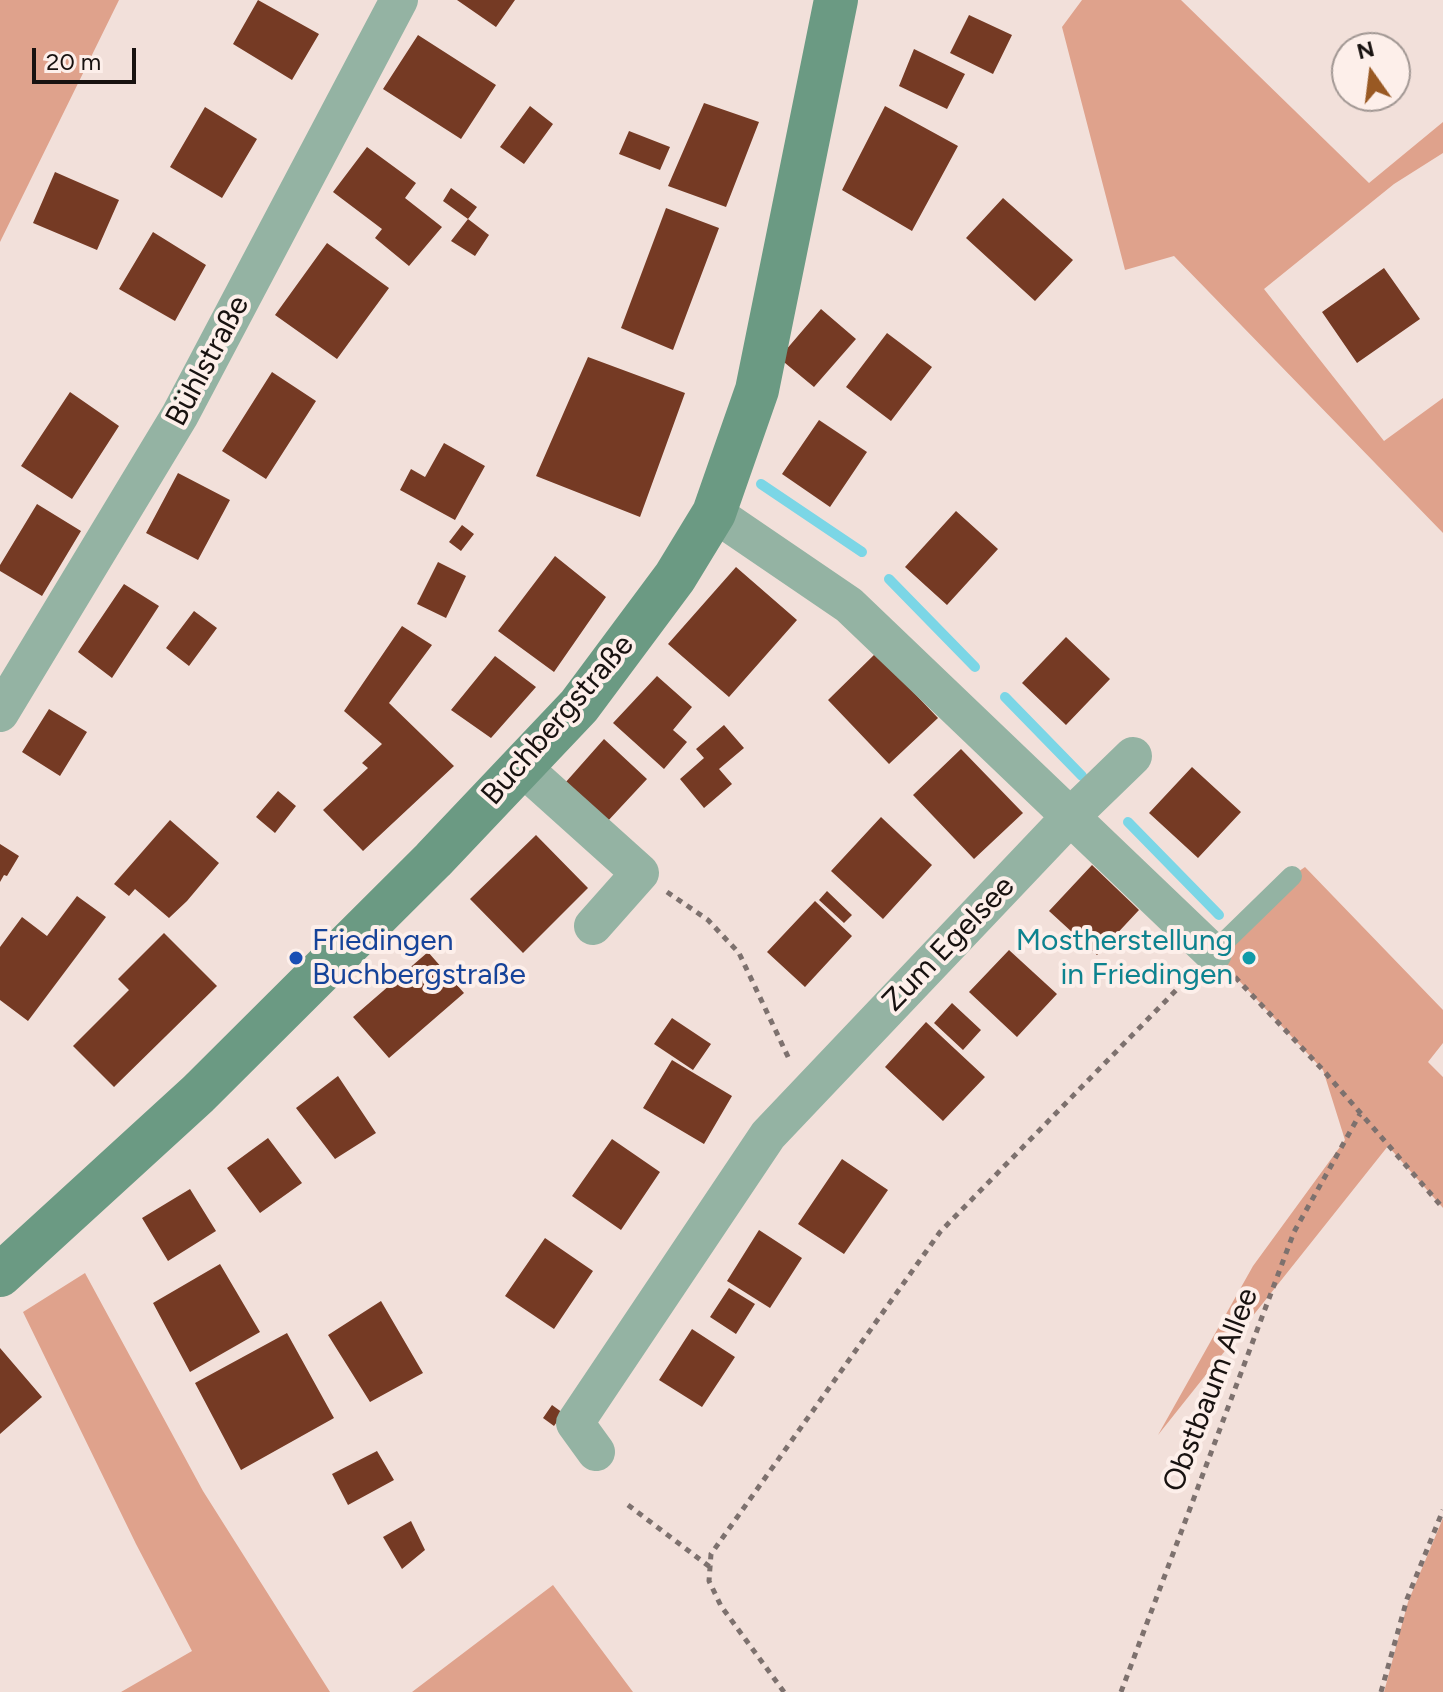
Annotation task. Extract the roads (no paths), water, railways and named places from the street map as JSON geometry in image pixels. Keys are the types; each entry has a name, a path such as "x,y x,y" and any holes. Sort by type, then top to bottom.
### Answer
{"main road":[{"name":"Buchbergstraße","path":"0,1275 198,1094 433,860 579,706 675,577 714,513 757,390 836,0"}],"street":[{"name":"Bühlstraße","path":"0,713 180,415 399,0"},
{"path":"714,513 849,605 1213,953"},
{"name":"Zum Egelsee","path":"596,1452 575,1423 768,1135 1070,817 1133,756"},
{"path":"522,767 640,873 593,926"}],"lane":[{"path":"1213,953 1292,876"}],"waterway":[{"path":"761,484 862,552"},
{"path":"889,579 975,667"},
{"path":"1005,697 1082,776"},
{"path":"1128,822 1219,915"}],"place":[{"name":"Friedingen Buchbergstraße","path":"296,958"},
{"name":"Mostherstellung in Friedingen","path":"1249,958"}]}
